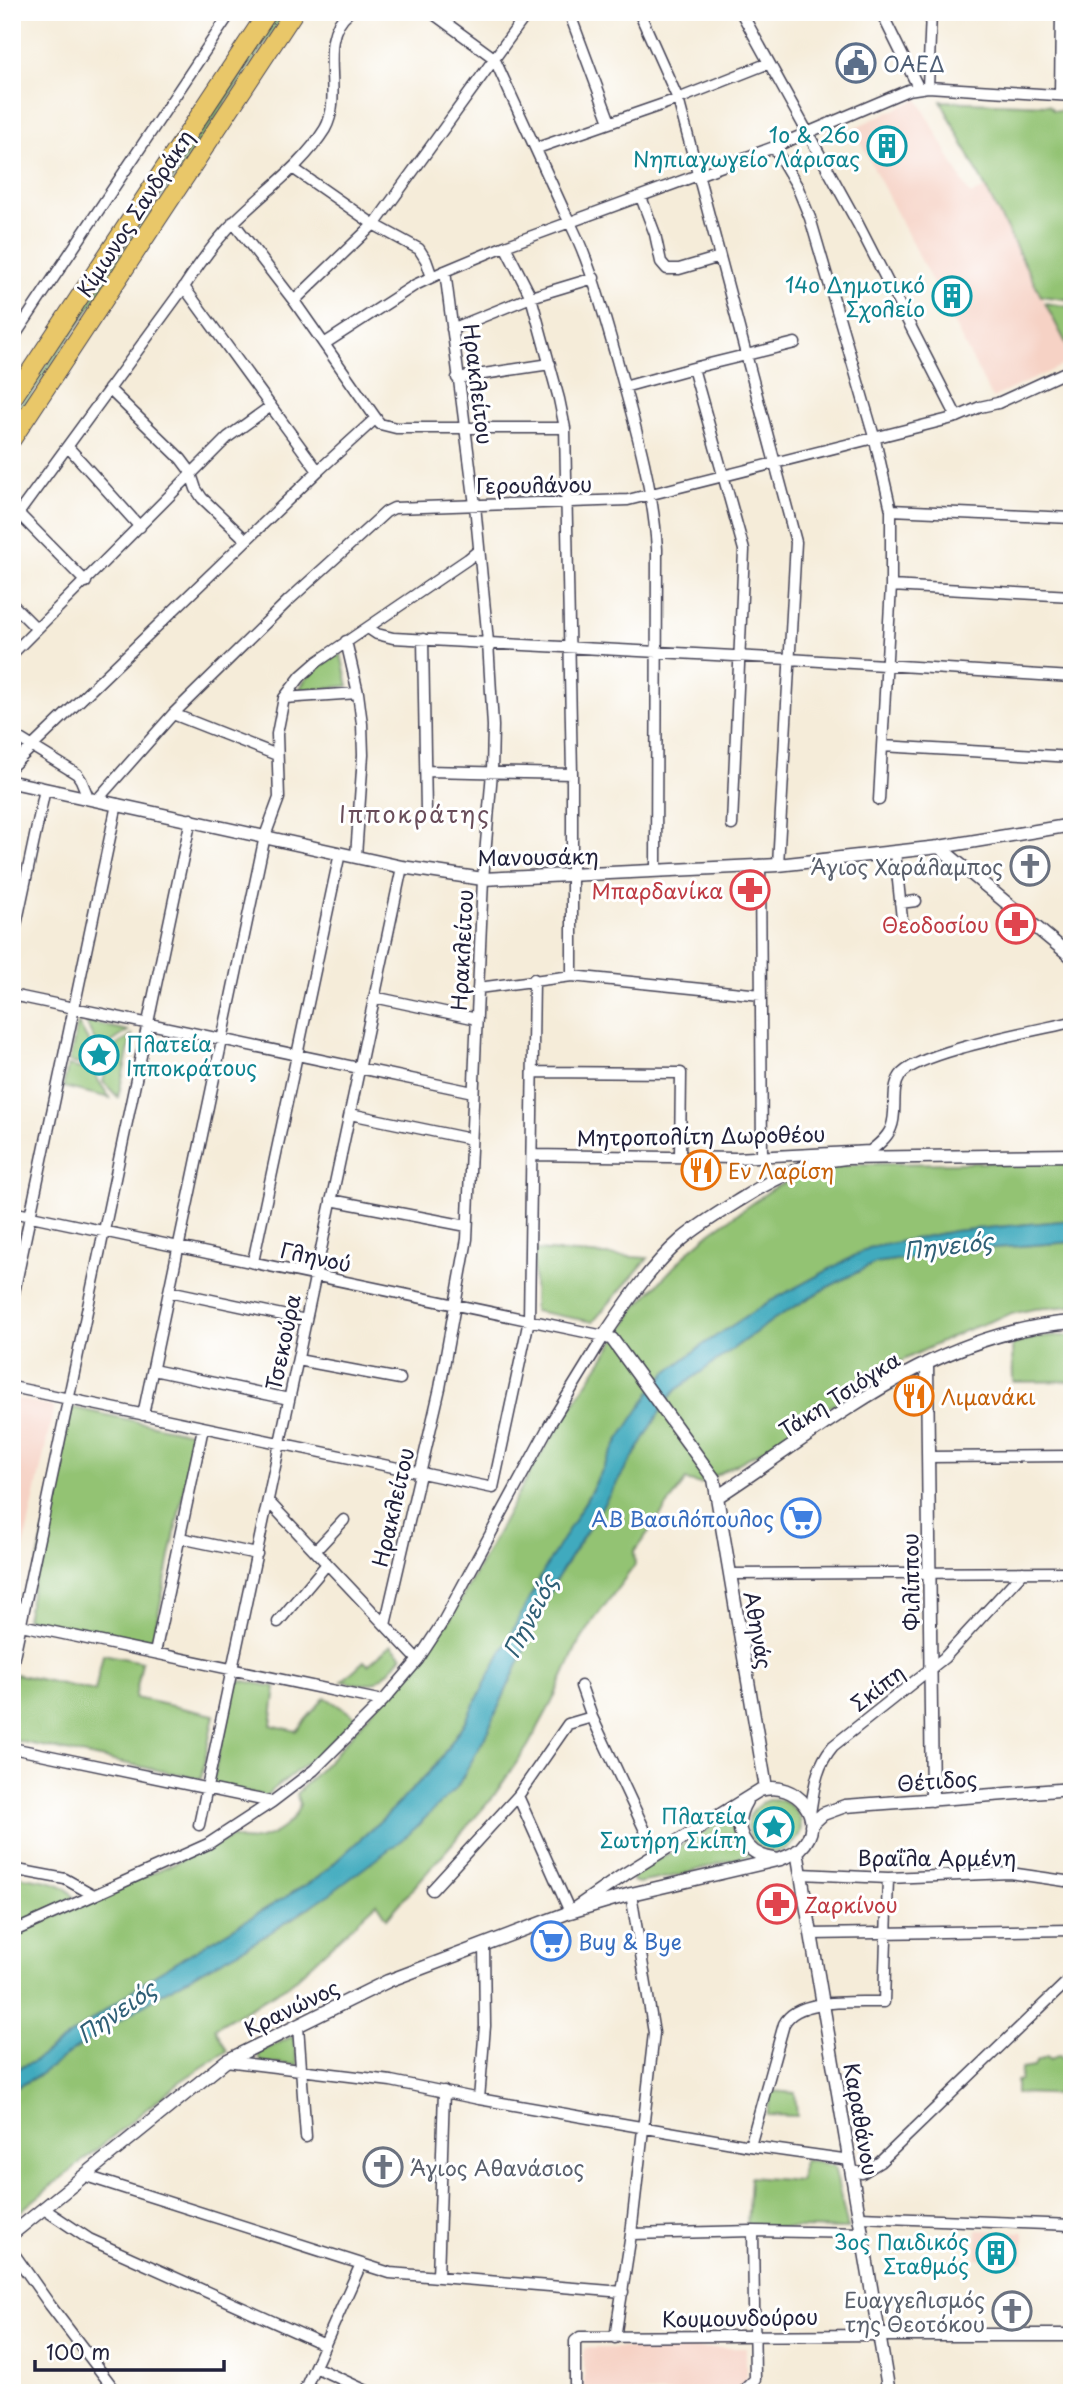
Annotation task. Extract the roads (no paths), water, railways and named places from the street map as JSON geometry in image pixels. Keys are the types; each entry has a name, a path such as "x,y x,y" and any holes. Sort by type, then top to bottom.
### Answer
{"highway":[{"name":"Κίμωνος Σανδράκη","path":"12,399 268,12"},
{"name":"Κίμωνος Σανδράκη","path":"12,439 294,12"}],"street":[{"path":"12,340 231,12"},
{"path":"86,582 15,518 184,288 200,262 233,222 294,169 326,127 333,100 332,41 343,16 349,12"},
{"path":"431,12 494,58 578,235 594,278 624,387 650,496 657,549 656,871"},
{"path":"294,302 373,224 528,12"},
{"path":"569,12 610,122"},
{"path":"639,12 678,99 798,551 789,659 778,865"},
{"path":"741,12 808,132 957,417"},
{"path":"881,12 923,87"},
{"path":"923,87 931,12"},
{"path":"324,344 415,285 444,271 774,147 923,87 1066,95 1061,12"},
{"path":"537,148 678,99 769,63"},
{"path":"774,147 797,186 807,210 875,440 891,510 891,586 879,800"},
{"path":"294,169 373,224 419,249 432,277"},
{"path":"641,197 655,234 661,261 667,269 679,269 720,257"},
{"path":"233,222 294,302 376,418 387,427 565,428"},
{"path":"505,246 531,297 565,428 572,774 572,976"},
{"name":"Ηρακλείτου","path":"385,1625 440,1388 467,1226 483,879 492,772 493,726 488,642 475,505 444,271"},
{"path":"452,329 531,297 594,278"},
{"path":"184,288 318,471"},
{"path":"624,387 795,343"},
{"path":"457,378 550,364"},
{"path":"693,368 744,550 732,825"},
{"name":"Γερουλάνου","path":"92,799 173,713 289,600 386,512 402,506 567,503 628,500 650,496 957,417 998,403 1072,369"},
{"path":"109,389 181,459 192,474 196,489 205,502 246,540"},
{"path":"12,654 228,437 271,406"},
{"path":"12,766 376,418"},
{"path":"68,447 140,527"},
{"path":"891,510 1072,518"},
{"path":"143,1415 265,836 279,798 278,727 284,698 300,676 478,550"},
{"path":"891,586 1072,596"},
{"path":"12,604 37,629"},
{"path":"368,628 387,637 1072,677"},
{"path":"423,639 426,812"},
{"path":"346,641 362,724 363,755 356,856"},
{"path":"284,698 358,693"},
{"path":"173,713 277,755"},
{"path":"12,734 77,774 92,799"},
{"path":"882,746 1072,757"},
{"path":"427,771 572,774"},
{"name":"Μανουσάκη","path":"12,782 402,867 483,879 778,865 939,848 1072,825"},
{"path":"12,944 45,789"},
{"path":"12,1302 117,804"},
{"path":"12,1665 191,819"},
{"path":"939,848 1072,957"},
{"path":"895,852 902,919"},
{"path":"253,1262 340,853"},
{"path":"760,865 762,1157"},
{"name":"Τσεκούρα","path":"200,1825 402,867"},
{"path":"900,903 915,901"},
{"path":"478,988 572,976 761,995"},
{"path":"12,1387 493,1488 530,1320 534,979"},
{"path":"12,995 473,1092"},
{"path":"374,998 477,1019"},
{"path":"867,1154 891,1129 896,1084 909,1066 937,1055 1072,1022"},
{"path":"533,1072 681,1073 680,1157"},
{"path":"350,1114 471,1139"},
{"name":"Μητροπολίτη Δωροθέου","path":"608,1337 632,1294 663,1258 682,1239 712,1217 789,1171 824,1161 867,1154"},
{"name":"Μητροπολίτη Δωροθέου","path":"532,1156 1072,1155"},
{"path":"331,1200 467,1226"},
{"name":"Γληνού","path":"12,1212 608,1337"},
{"path":"169,1291 306,1320"},
{"name":"Τάκη Τσιόγκα","path":"717,1497 871,1392 927,1363 1015,1331 1072,1322"},
{"path":"12,1931 208,1843 272,1802 314,1770 383,1701 418,1660 444,1620 550,1424 608,1337"},
{"name":"Αθηνάς","path":"608,1337 714,1479 766,1788"},
{"path":"298,1360 400,1379"},
{"name":"Φιλίππου","path":"927,1363 932,1800"},
{"path":"153,1370 289,1399"},
{"path":"155,1653 203,1427"},
{"path":"928,1457 1072,1457"},
{"path":"268,1501 418,1660"},
{"path":"315,1551 344,1520"},
{"path":"180,1538 257,1554"},
{"path":"278,1622 327,1564"},
{"name":"Σκίπη","path":"810,1820 817,1772 826,1754 944,1658 1023,1572"},
{"path":"730,1574 1072,1572"},
{"path":"21,1625 383,1701"},
{"path":"581,1686 592,1717 656,1854"},
{"path":"432,1890 518,1796 568,1724 592,1717"},
{"path":"12,1748 272,1802"},
{"path":"518,1796 570,1912 656,1854 766,1788 787,1789 797,1795 805,1803 810,1820 806,1842 797,1851 776,1859 631,1894 654,2033 631,2234 615,2338"},
{"name":"Θέτιδος","path":"810,1820 845,1807 1072,1789"},
{"path":"748,1798 740,1814 738,1826 741,1837 755,1854 776,1859"},
{"name":"Καραθάνου","path":"797,1851 890,2393"},
{"path":"12,1869 65,1879 93,1894"},
{"name":"Βραΐλα Αρμένη","path":"801,1874 888,1878 1010,1873 1072,1882"},
{"path":"750,2146 787,2018 797,2010 823,2005 884,2002 888,1878"},
{"name":"Κρανώνος","path":"12,2234 226,2061 388,1981 570,1912 631,1894"},
{"path":"811,1934 1072,1930"},
{"path":"479,2099 485,2026 484,1944"},
{"path":"226,2061 391,2081 750,2146 851,2166 862,2173 880,2162 1072,1977"},
{"path":"298,2026 306,2137"},
{"path":"438,2277 444,2091"},
{"path":"86,2176 390,2273 623,2292"},
{"path":"44,2209 89,2239 325,2344"},
{"path":"860,2217 1072,2225"},
{"path":"741,2393 755,2379 753,2231"},
{"path":"631,2234 862,2232"},
{"path":"12,2251 117,2393"},
{"path":"321,2393 304,2389 361,2264"},
{"name":"Κουμουνδούρου","path":"575,2393 576,2339 1072,2335"},
{"path":"315,2367 371,2393"}],"water":[{"name":"Πηνειός","path":"1072,1220 1072,1242 955,1251 875,1263 774,1319 676,1390 665,1403 557,1578 484,1739 457,1787 408,1835 331,1893 255,1942 165,1991 41,2074 12,2090 12,2071 33,2062 156,1974 319,1877 391,1811 436,1765 466,1720 544,1570 618,1441 666,1373 765,1304 869,1248 954,1231"}],"place":[{"name":"ΟΑΕΔ","path":"856,63"},
{"name":"1ο & 26ο Νηπιαγωγείο Λάρισας","path":"887,146"},
{"name":"14ο Δημοτικό Σχολείο","path":"952,296"},
{"name":"Άγιος Χαράλαμπος","path":"1030,866"},
{"name":"Μπαρδανίκα","path":"750,890"},
{"name":"Θεοδοσίου","path":"1016,924"},
{"name":"Πλατεία Ιπποκράτους","path":"99,1055"},
{"name":"Εν Λαρίση","path":"701,1170"},
{"name":"Λιμανάκι","path":"914,1396"},
{"name":"ΑΒ Βασιλόπουλος","path":"801,1518"},
{"name":"Πλατεία Σωτήρη Σκίπη","path":"774,1827"},
{"name":"Ζαρκίνου","path":"777,1904"},
{"name":"Buy & Bye","path":"551,1941"},
{"name":"Άγιος Αθανάσιος","path":"383,2167"},
{"name":"3ος Παιδικός Σταθμός","path":"996,2253"},
{"name":"Ευαγγελισμός της Θεοτόκου","path":"1012,2311"}],"district":[{"name":"Ιπποκράτης","path":"415,813"}]}
